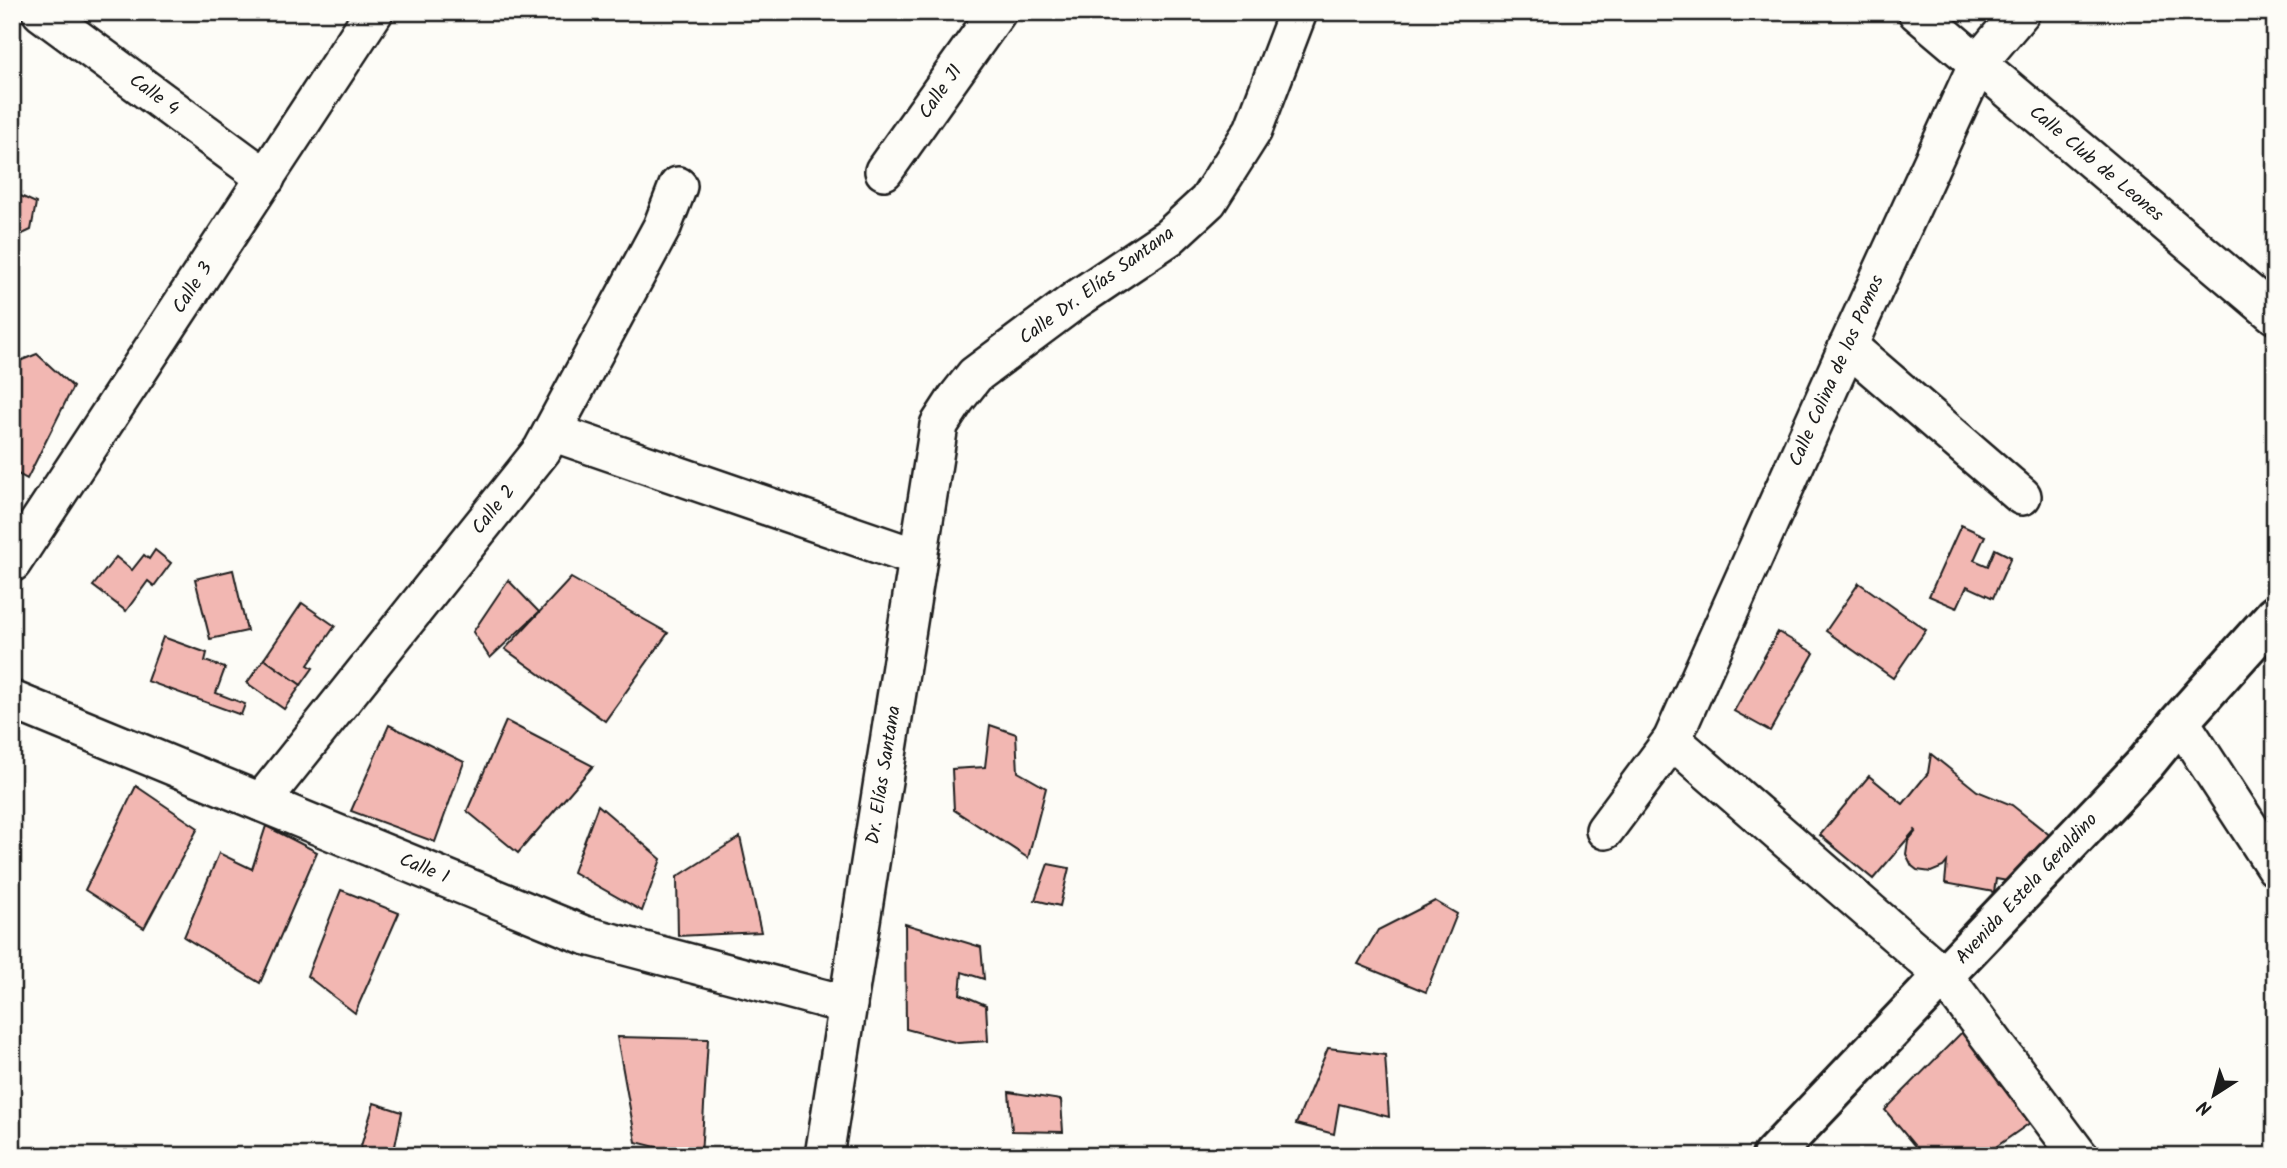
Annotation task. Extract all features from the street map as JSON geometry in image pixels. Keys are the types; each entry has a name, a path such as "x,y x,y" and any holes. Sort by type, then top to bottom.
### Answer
{"street":[{"name":"Calle 4","path":"41,12 266,178"},
{"name":"Calle 3","path":"12,563 374,12"},
{"name":"Calle J1","path":"884,171 997,12"},
{"name":"Calle Dr. Elías Santana","path":"956,399 975,375 1077,299 1169,237 1208,201 1253,130 1298,12"},
{"name":"Calle Club de Leones","path":"1917,12 2275,315"},
{"name":"Calle Colina de los Pomos","path":"1605,830 1672,740 1978,63 2021,12"},
{"name":"Calle 2","path":"261,802 542,450 662,227 678,186"},
{"path":"1848,346 2022,496"},
{"name":"Dr. Elías Santana","path":"824,1156 939,425 956,399"},
{"path":"552,432 918,558"},
{"name":"Avenida Estela Geraldino","path":"1772,1156 2145,764 2275,615"},
{"name":"Calle 1","path":"12,700 584,935 848,1005"},
{"path":"2180,721 2275,867"},
{"path":"1672,740 1944,976 2079,1156"}],"building":[{"path":"12,192 36,203 31,230 12,239"},
{"path":"37,354 73,387 27,479 12,471 12,364"},
{"path":"1961,525 1985,536 1974,560 1988,566 1995,549 2011,557 1993,598 1967,586 1957,608 1929,596"},
{"path":"155,550 171,563 154,586 148,581 126,611 93,586 116,557 132,570 144,555 149,559"},
{"path":"233,570 247,631 210,639 195,579"},
{"path":"571,578 668,633 605,721 505,649"},
{"path":"508,580 539,612 490,658 473,632"},
{"path":"1859,583 1926,630 1893,678 1826,631"},
{"path":"302,603 335,626 308,665 313,668 301,685 264,659"},
{"path":"1778,632 1814,653 1770,731 1734,711"},
{"path":"163,637 207,653 205,661 225,668 216,693 245,704 241,715 147,681"},
{"path":"264,659 301,685 284,709 247,683"},
{"path":"506,721 593,766 518,853 467,811"},
{"path":"389,725 464,762 435,842 351,811"},
{"path":"990,725 1016,734 1018,772 1046,788 1028,858 954,810 952,769 985,767"},
{"path":"1931,754 1977,791 2012,805 2052,837 2024,884 1996,879 1994,892 1945,883 1947,862 1943,867 1931,872 1917,870 1906,854 1908,841 1915,830 1873,879 1820,835 1869,776 1903,804 1928,773"},
{"path":"136,786 198,828 144,928 85,890"},
{"path":"598,805 661,859 642,911 573,872"},
{"path":"266,826 317,852 260,983 184,937 219,853 252,869"},
{"path":"740,837 761,932 678,936 677,877"},
{"path":"1048,864 1069,868 1060,906 1035,900"},
{"path":"341,890 399,913 355,1013 307,976"},
{"path":"1435,901 1457,914 1426,992 1358,964 1378,930"},
{"path":"905,924 981,947 984,979 962,972 960,994 986,1005 988,1041 958,1043 906,1029"},
{"path":"1967,1027 2034,1120 1983,1156 1923,1156 1885,1110"},
{"path":"617,1037 708,1039 701,1156 691,1156 636,1142"},
{"path":"1328,1048 1385,1055 1389,1117 1339,1104 1334,1134 1296,1124"},
{"path":"1009,1092 1061,1100 1063,1132 1012,1131"},
{"path":"374,1103 402,1112 393,1156 358,1156"}]}
